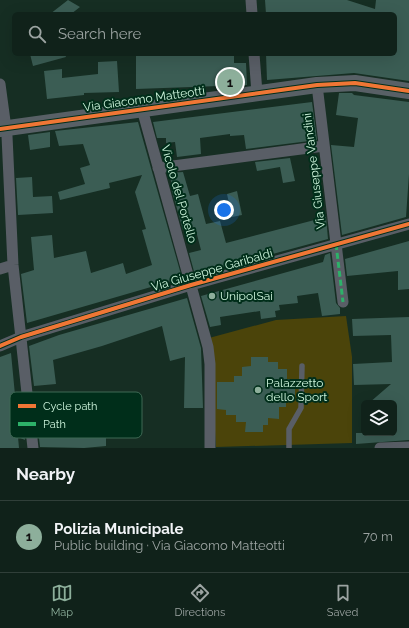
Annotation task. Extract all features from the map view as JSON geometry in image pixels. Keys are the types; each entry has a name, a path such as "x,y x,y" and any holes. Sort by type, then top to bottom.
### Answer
{"street":[{"path":"251,0 252,12"},
{"path":"254,56 257,93"},
{"path":"0,84 13,265 27,392"},
{"name":"Via Giacomo Matteotti","path":"3,129 317,85 355,84 409,91"},
{"name":"Via Giuseppe Vandini","path":"317,85 344,302"},
{"name":"Vicolo del Portello","path":"142,110 208,347 210,364 210,448"},
{"path":"158,168 324,146"},
{"name":"Via Giuseppe Garibaldi","path":"0,346 21,337 191,285 409,224"},
{"path":"0,269 13,265"},
{"path":"32,438 33,448"},
{"path":"380,448 409,447"}],"lane":[{"path":"289,448 289,429 301,408 302,366"}],"shaded area":[{"path":"346,316 352,357 352,443 216,447 209,338 276,320"}],"building":[{"path":"68,0 80,7 74,12 53,12"},
{"path":"265,0 347,0 375,9 376,0 409,0 409,81 354,73 267,80 266,56 397,56 397,12 266,12"},
{"path":"30,56 66,57 33,66"},
{"path":"136,56 234,56 234,63 246,63 247,85 136,89"},
{"path":"117,61 119,92 84,93 84,95 47,99 44,71 62,69 62,78 98,74 98,62"},
{"path":"339,93 352,93 354,95 409,102 409,174 406,217 342,235 331,145 354,147 358,118 336,115"},
{"path":"312,102 317,140 246,149 244,135 230,136 230,134 200,138 201,154 177,157 175,142 166,143 166,138 157,138 153,122"},
{"path":"138,122 182,278 27,323 21,274 34,270 31,237 52,235 54,258 86,251 91,273 123,263 126,274 152,265 142,230 146,229 135,192 142,175 109,183 110,188 60,200 58,192 85,184 80,168 90,165 83,144 59,146 55,131"},
{"path":"50,132 50,147 30,150 28,135"},
{"path":"290,158 295,181 283,183 280,167 257,171 255,162"},
{"path":"183,172 190,196 198,194 206,224 220,221 226,243 326,217 328,239 195,275 189,253 201,250 195,227 183,230 172,191 170,173"},
{"path":"32,177 33,197 52,196 53,213 18,215 16,178"},
{"path":"237,191 242,215 232,217 227,194"},
{"path":"409,241 409,289 398,290 398,271 347,276 345,259"},
{"path":"330,253 336,303 340,308 340,314 322,316 318,293 297,296 298,303 279,305 280,310 275,311 276,317 261,319 260,311 220,317 221,325 210,327 201,296 323,262 325,255"},
{"path":"187,298 201,348 203,408 184,408 185,357 170,361 162,326 102,346 53,360 56,384 34,386 29,346 59,335"},
{"path":"409,317 409,440 356,444 356,433 361,433 361,436 397,436 397,400 372,400 391,384 354,385 353,364 392,362 391,335 353,336 352,319"},
{"path":"11,353 15,392 10,392 10,438 18,438 19,448 0,448 0,357"},
{"name":"Palazzetto dello Sport","path":"251,357 268,357 268,362 278,362 278,369 287,369 287,379 295,379 295,398 286,398 286,407 279,407 279,419 268,418 268,425 263,425 263,432 245,432 246,422 236,422 236,415 226,415 226,410 217,409 217,382 234,382 234,376 242,376 242,367 251,366"},
{"path":"39,438 106,438 106,446 84,448 40,447"}],"marked path":[{"path":"336,244 343,302"}],"cycle path":[{"path":"0,129 317,85 355,83 409,91"},
{"path":"0,346 21,337 191,285 409,224"}],"place":[{"name":"Polizia Municipale","path":"230,82"},
{"name":"UnipolSai","path":"212,296"},
{"name":"Palazzetto dello Sport","path":"258,390"}]}
